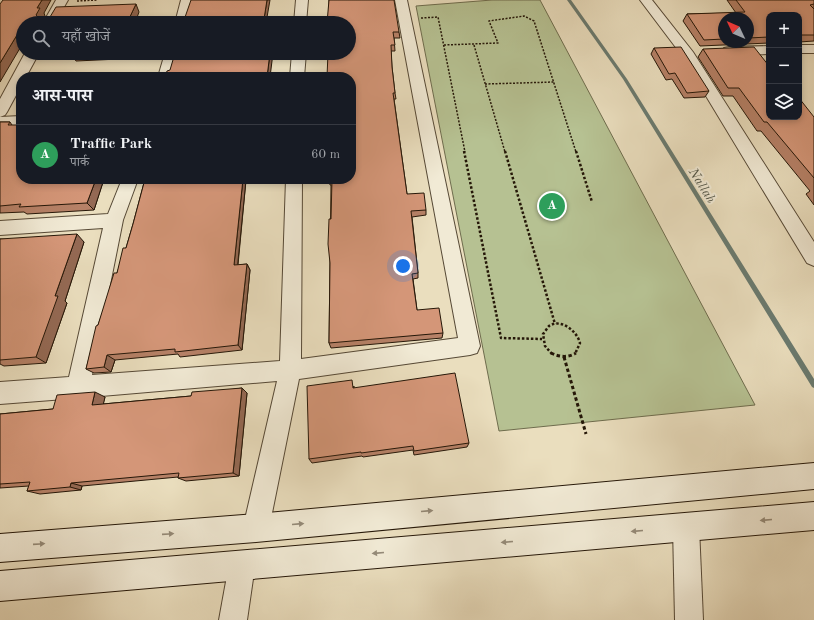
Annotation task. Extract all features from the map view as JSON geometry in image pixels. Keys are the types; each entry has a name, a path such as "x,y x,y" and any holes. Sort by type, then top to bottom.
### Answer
{"street":[{"path":"54,16 67,0"},
{"path":"183,16 188,0"},
{"path":"301,16 302,0"},
{"path":"0,393 290,370 470,346 401,0"},
{"path":"646,0 694,52 814,258"},
{"path":"716,51 766,50"},
{"path":"22,72 28,60"},
{"path":"166,72 170,60"},
{"path":"297,72 298,60"},
{"path":"0,112 16,82"},
{"path":"0,122 16,121"},
{"path":"78,388 114,220 128,184"},
{"path":"256,528 290,370 294,184"},
{"path":"0,228 114,220"},
{"path":"0,548 256,528 814,476"},
{"path":"0,586 810,516"},
{"path":"686,527 689,620"},
{"path":"233,620 242,565"}],"path":[{"path":"67,0 97,0"},
{"path":"444,45 498,43 489,21 524,16 534,20 592,202"},
{"path":"405,19 438,17 501,338 542,339"},
{"path":"474,45 555,324"},
{"path":"485,84 554,82"},
{"path":"555,324 567,326 577,333 580,339 578,350 570,356 564,358 552,354 542,339 545,329 555,324"},
{"path":"564,358 586,434"}],"green space":[{"path":"492,0 540,0 755,405 499,431 416,6"}],"building":[{"path":"3,0 42,0 37,8 40,8 36,15 37,16 16,16 16,37 0,63 0,4"},
{"path":"191,0 267,0 264,16 185,16"},
{"path":"329,0 394,0 399,32 393,32 395,45 391,45 395,93 393,93 407,194 424,193 426,210 411,211 418,273 412,274 417,310 439,308 443,333 329,343 330,263 328,244 329,219 331,219 332,184 356,184 356,72 327,72 328,60 356,60 356,16 328,16"},
{"path":"736,0 814,0 814,4 810,5 814,9 814,35 802,35 802,12 766,12 766,37 754,38 754,12 745,12"},
{"path":"136,4 130,16 51,16 56,7"},
{"path":"718,13 718,39 704,40 687,14"},
{"path":"681,47 709,91 687,93 675,73 669,74 654,48"},
{"path":"754,47 766,62 766,120 802,120 802,102 814,117 814,178 767,122 764,122 739,88 728,88 703,49"},
{"path":"173,60 269,60 268,72 167,72 170,70"},
{"path":"0,122 10,122 8,125 16,125 16,184 94,184 87,203 19,207 21,204 0,206"},
{"path":"144,184 242,184 234,265 247,264 238,345 175,352 175,349 107,355 104,367 86,369 96,326 98,325 114,273 117,273 123,248 126,248"},
{"path":"77,234 55,296 58,296 36,357 0,360 0,239"},
{"path":"455,373 469,443 414,451 413,446 309,459 307,386 352,380 353,388"},
{"path":"242,388 233,473 178,478 179,473 71,483 70,487 27,491 30,482 0,484 0,414 53,409 57,395 95,392 92,405 191,396 192,392"}],"waterway":[{"name":"Nallah","path":"569,0 625,79 814,385"}],"place":[{"name":"Traffic Park","path":"552,206"}]}
